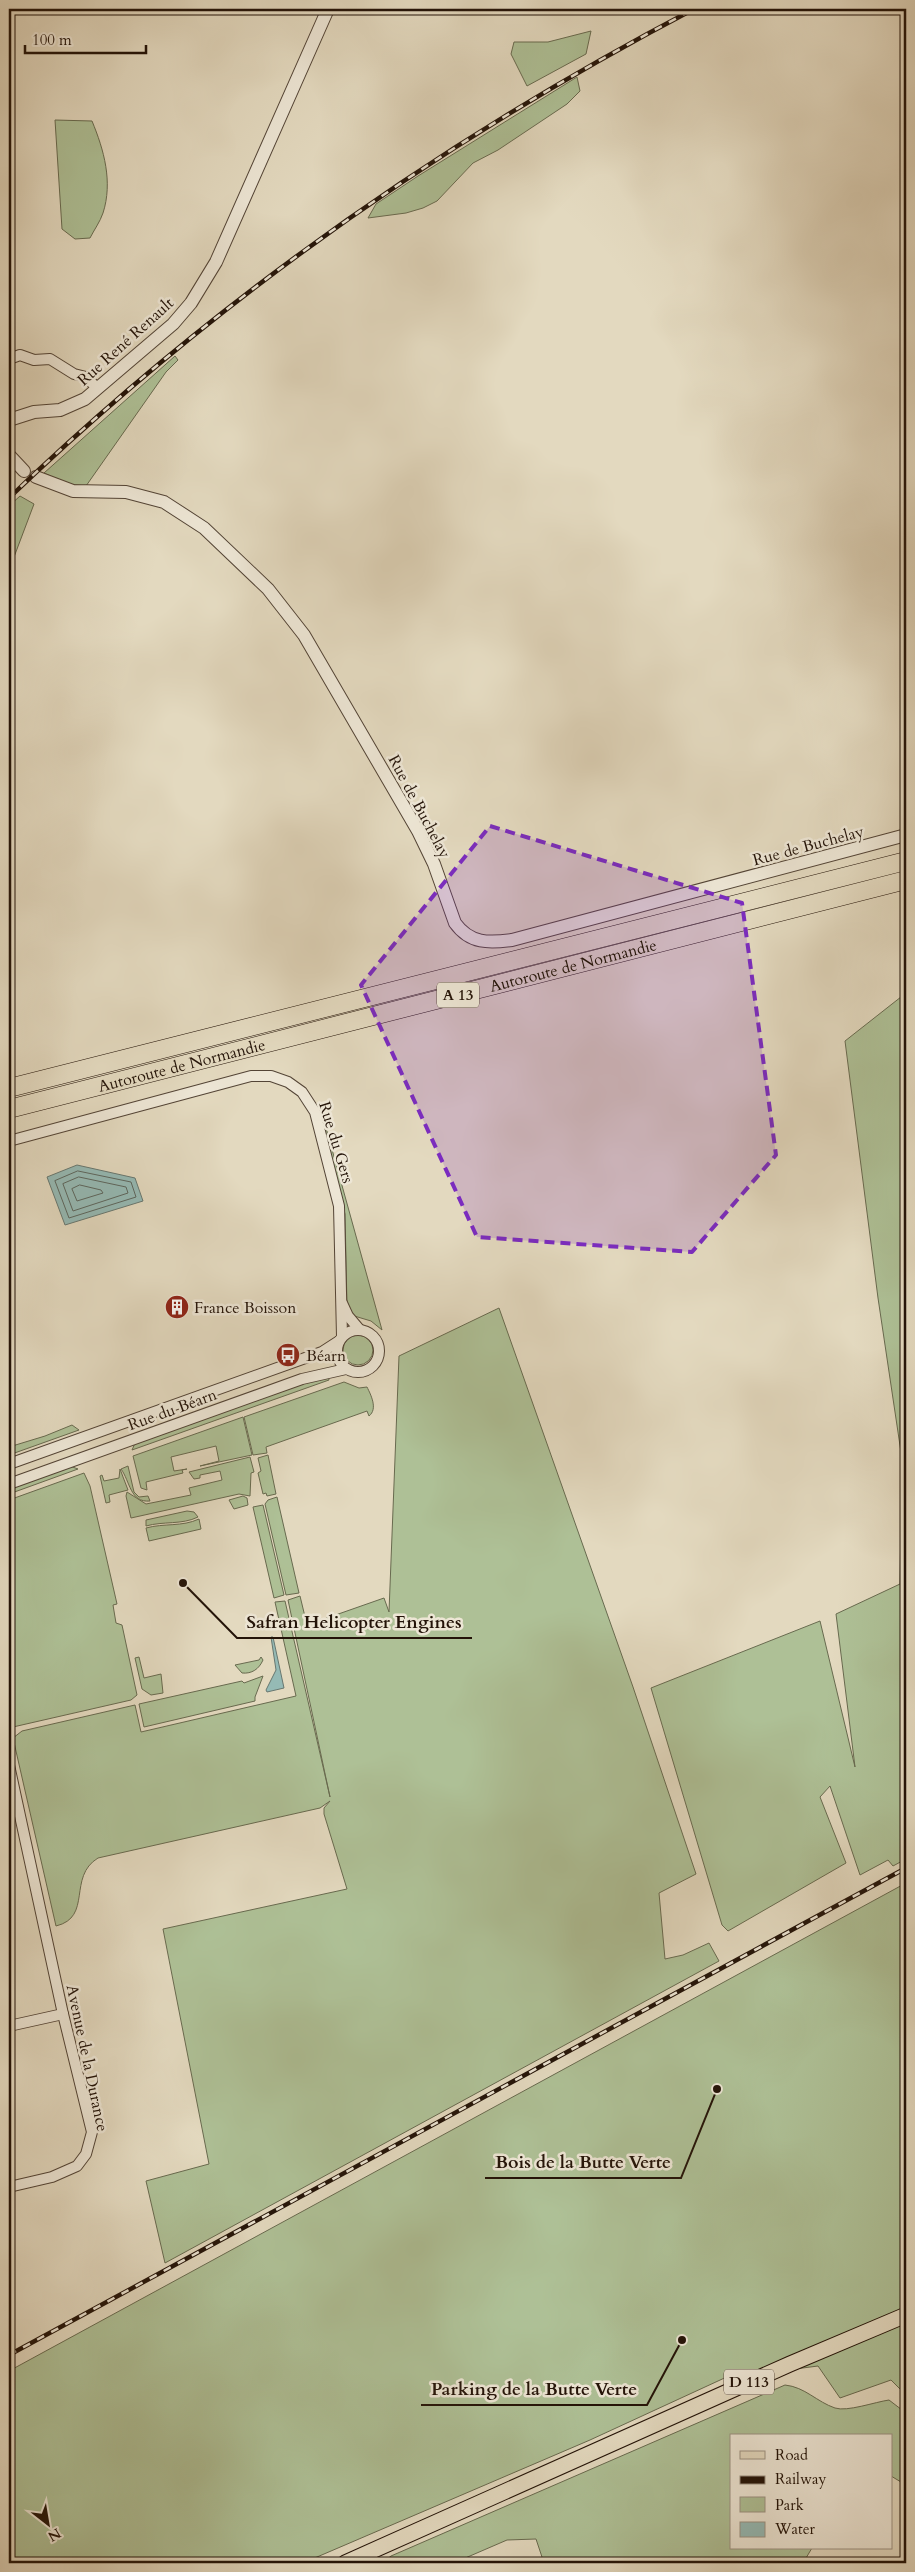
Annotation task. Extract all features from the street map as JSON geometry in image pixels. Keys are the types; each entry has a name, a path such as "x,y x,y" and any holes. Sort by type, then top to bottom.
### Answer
{"highway":[{"name":"Autoroute de Normandie","path":"9,1088 906,861"},
{"name":"Autoroute de Normandie","path":"9,1109 906,880"}],"main road":[{"name":"D 113","path":"345,2563 594,2454 793,2372 906,2316"}],"street":[{"name":"Rue René Renault","path":"11,422 34,412 68,408 97,388 173,324 200,291 216,262 328,9"},
{"path":"9,360 20,355 34,360 50,359 74,374 86,377 97,388"},
{"path":"9,455 17,469"},
{"name":"Rue de Buchelay","path":"36,477 73,491 126,492 164,502 204,528 268,588 304,635 418,831 434,864 455,923 463,933 478,941 489,943 512,940 906,835"},
{"name":"Rue du Gers","path":"9,1141 251,1076 271,1076 288,1082 302,1092 315,1112 336,1191 340,1220 340,1339"},
{"path":"341,1300 348,1316 359,1329"},
{"path":"359,1329 366,1331 377,1340 379,1354 377,1361 368,1370 358,1372 346,1369 337,1357 340,1339 353,1330 359,1329"},
{"name":"Rue du Béarn","path":"9,1464 322,1352 340,1339"},
{"name":"Rue du Béarn","path":"9,1484 302,1379 346,1369"},
{"name":"Avenue de la Durance","path":"9,1765 63,2014 92,2132 91,2142 86,2154 77,2166 52,2177 9,2187"},
{"path":"9,2026 63,2014"}],"highlighted area":[{"path":"490,826 742,903 776,1155 692,1252 477,1237 361,985"}],"green space":[{"path":"591,31 586,54 527,86 511,54 514,42 548,42"},
{"path":"577,77 580,91 567,104 498,150 473,163 437,201 406,213 368,218 376,204"},
{"path":"55,120 92,121 100,143 106,166 106,201 99,223 90,238 75,239 62,229"},
{"path":"175,356 178,360 166,372 86,486 67,484 44,473"},
{"path":"20,496 34,504 14,557 9,564 9,506"},
{"path":"906,993 906,1859 893,1866 888,1860 860,1875 830,1786 820,1797 846,1863 728,1931 722,1925 651,1688 820,1621 855,1767 836,1614 900,1584 902,1459 878,1298 845,1041"},
{"path":"320,1106 382,1330 371,1321 351,1315 347,1307 345,1214 318,1107"},
{"path":"499,1308 633,1687 696,1874 659,1893 665,1959 683,1955 709,1943 719,1961 165,2263 146,2181 209,2164 163,1929 347,1889 324,1814 324,1808 330,1801 320,1808 98,1858 89,1866 84,1875 74,1914 67,1921 56,1926 13,1738 22,1731 135,1705 141,1732 296,1696 275,1602 285,1601 330,1797 288,1600 300,1596 307,1625 384,1598 389,1612 399,1356"},
{"path":"358,1335 369,1339 373,1350 369,1361 358,1365 347,1361 343,1350 347,1339"},
{"path":"328,1375 329,1380 132,1450 136,1441"},
{"path":"344,1382 359,1388 367,1387 373,1406 372,1413 369,1416 367,1411 266,1447 267,1453 253,1455 244,1417"},
{"path":"243,1417 252,1455 200,1466 219,1461 216,1446 171,1457 174,1471 187,1469 182,1470 183,1473 146,1482 147,1490 141,1488 133,1456"},
{"path":"72,1425 79,1430 9,1455 9,1447"},
{"path":"268,1455 276,1494 267,1496 266,1493 263,1494 258,1473 261,1471 258,1458"},
{"path":"250,1457 254,1472 251,1473 250,1496 239,1494 131,1518 126,1496 127,1492 146,1504 191,1495 189,1488 222,1480 220,1471 200,1475 200,1478 194,1479 189,1472"},
{"path":"70,1466 78,1469 9,1494 9,1485"},
{"path":"128,1466 134,1492 139,1497 148,1496 150,1501 143,1501 134,1495 121,1469"},
{"path":"120,1469 128,1490 109,1495 110,1502 106,1503 100,1476 102,1475 104,1481 119,1478"},
{"path":"84,1473 90,1486 117,1604 113,1605 116,1623 122,1625 137,1695 131,1700 13,1727 9,1720 9,1500"},
{"path":"243,1496 247,1498 248,1505 234,1509 229,1500"},
{"path":"277,1497 299,1593 286,1595 265,1504 268,1500"},
{"path":"263,1505 284,1595 274,1598 253,1507"},
{"path":"187,1511 194,1512 198,1517 186,1521 146,1526 146,1520"},
{"path":"199,1519 201,1529 149,1541 146,1528 186,1523"},
{"path":"139,1657 144,1678 161,1674 163,1693 151,1695 142,1689 135,1658"},
{"path":"261,1657 263,1660 259,1666 249,1673 242,1673 235,1665 259,1660"},
{"path":"263,1676 255,1701 144,1727 139,1704 242,1681 244,1683"},
{"path":"906,1883 906,2395 891,2380 840,2398 818,2366 733,2377 731,2375 590,2440 303,2563 9,2563 9,2371"},
{"path":"785,2385 799,2389 835,2408 854,2408 889,2400 906,2413 906,2485 892,2477 892,2434 730,2434 730,2550 811,2550 803,2563 544,2563 536,2539 507,2540 463,2559 465,2563 382,2563 391,2556"}],"water":[{"path":"77,1165 135,1178 143,1201 65,1225 47,1177"},
{"path":"271,1637 273,1637 284,1688 267,1692 266,1690 276,1670"}],"railway":[{"path":"9,498 87,426 167,357 249,292 334,229 510,113 694,9"},
{"path":"9,2355 906,1868"}],"place":[{"name":"France Boisson","path":"177,1307"},
{"name":"Béarn","path":"288,1355"},
{"name":"Safran Helicopter Engines","path":"183,1583"},
{"name":"Bois de la Butte Verte","path":"717,2089"},
{"name":"Parking de la Butte Verte","path":"682,2340"}]}
